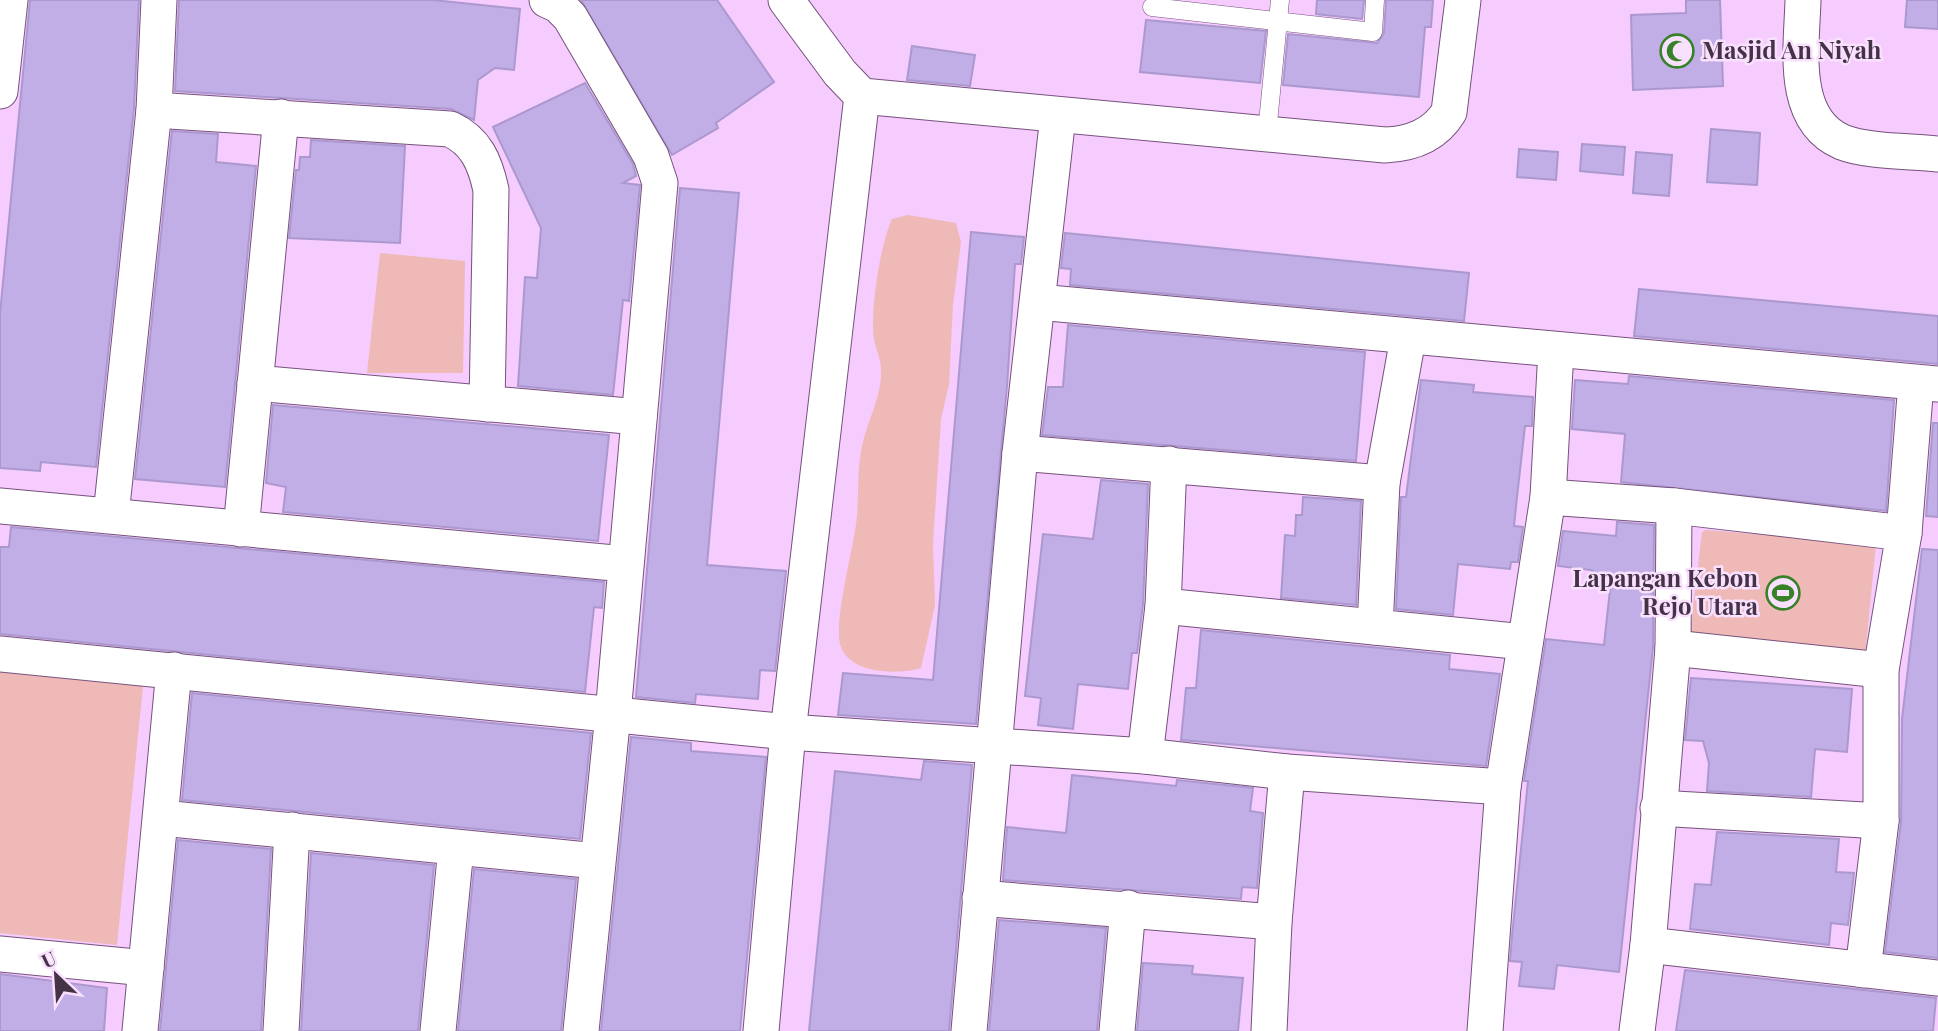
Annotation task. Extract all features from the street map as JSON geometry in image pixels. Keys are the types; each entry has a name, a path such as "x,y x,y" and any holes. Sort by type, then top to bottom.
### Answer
{"street":[{"path":"0,91 10,0"},
{"path":"111,515 154,110 159,0"},
{"path":"547,0 558,5 570,17 658,170 659,198 613,713 581,1031"},
{"path":"786,0 840,73 862,96 1385,145 1404,144 1423,137 1444,121 1449,112 1463,0"},
{"path":"1803,0 1801,75 1809,106 1816,119 1841,141 1938,154"},
{"path":"761,1031 788,733 862,96"},
{"path":"154,110 450,129 471,141 486,170 491,190 487,404"},
{"path":"969,1031 1020,453 1058,116"},
{"path":"241,529 281,117"},
{"path":"1038,302 1408,338 1927,383 1881,670 1881,821 1863,970"},
{"path":"1375,627 1382,483 1408,338"},
{"path":"1485,1031 1503,787 1548,497 1556,350"},
{"path":"255,383 639,417"},
{"path":"1020,453 1382,483"},
{"path":"1145,756 1163,606 1169,464"},
{"path":"1548,497 1674,506 1904,533"},
{"path":"0,506 625,564"},
{"path":"1637,1031 1648,945 1673,648 1674,506"},
{"path":"1163,606 1525,642"},
{"path":"1673,648 1881,670"},
{"path":"0,654 613,713 788,733 1145,756 1287,772 1503,787"},
{"path":"140,1031 174,670"},
{"path":"1269,1031 1274,922 1287,772"},
{"path":"1658,808 1881,821"},
{"path":"162,818 597,861"},
{"path":"281,1031 292,830"},
{"path":"438,1031 456,848"},
{"path":"980,898 1274,922"},
{"path":"1117,1031 1128,908"},
{"path":"1648,945 1938,978"},
{"path":"0,954 146,968"}],"lane":[{"path":"1267,133 1280,0"},
{"path":"1152,6 1373,32 1375,0"}],"shaded area":[{"path":"908,215 956,223 961,242 953,305 949,384 941,419 933,544 935,605 921,668 888,672 854,663 846,656 841,647 839,621 857,516 861,452 881,381 881,366 873,327 877,278 892,219"},
{"path":"380,253 465,261 463,373 367,373"},
{"name":"Lapangan Kebon Rejo Utara","path":"1706,530 1876,544 1865,656 1689,643 1702,532"},
{"path":"0,671 143,686 117,945 0,933"}],"building":[{"path":"30,0 139,0 134,108 96,467 41,462 40,471 0,468 0,314"},
{"path":"179,0 433,0 520,9 514,70 495,68 478,80 474,120 451,109 175,91"},
{"path":"581,0 717,0 774,82 716,123 718,128 672,155"},
{"path":"1317,0 1364,0 1362,19 1316,14"},
{"path":"1386,0 1433,0 1431,27 1425,27 1419,97 1283,85 1288,34 1377,43 1384,33"},
{"name":"Masjid An Niyah","path":"1686,0 1720,0 1723,86 1633,90 1631,15 1686,13"},
{"path":"1907,0 1938,0 1938,29 1905,27"},
{"path":"1146,20 1266,31 1260,83 1140,72"},
{"path":"912,46 975,55 970,86 907,80"},
{"path":"585,83 633,164 636,176 623,183 640,185 629,301 623,300 613,395 518,386 525,277 537,278 541,228 493,127"},
{"path":"1711,129 1760,133 1757,185 1707,182"},
{"path":"172,131 218,134 216,162 256,166 225,487 135,479"},
{"path":"311,140 405,146 400,243 289,238 296,170 299,170 300,157 310,157"},
{"path":"1582,144 1625,147 1623,175 1580,171"},
{"path":"1519,149 1558,152 1556,180 1517,177"},
{"path":"1636,152 1672,155 1669,196 1633,193"},
{"path":"680,188 739,193 707,565 786,571 775,671 760,670 758,699 696,694 695,703 636,697"},
{"path":"971,232 1024,237 1021,264 1015,264 1007,386 976,724 838,715 843,673 933,680"},
{"path":"1065,233 1469,273 1464,321 1070,285 1071,269 1061,268"},
{"path":"1639,289 1938,316 1938,364 1634,336"},
{"path":"1068,325 1365,352 1356,461 1042,435 1048,387 1063,387"},
{"path":"1629,376 1894,400 1886,511 1621,482 1625,434 1572,429 1575,380 1628,384"},
{"path":"1421,380 1474,385 1473,392 1533,397 1532,426 1525,426 1514,526 1523,527 1518,562 1511,562 1510,569 1458,564 1453,615 1396,609 1401,497 1406,497"},
{"path":"273,405 609,435 598,541 283,512 286,487 266,483"},
{"path":"1933,423 1938,423 1938,517 1926,516"},
{"path":"1101,480 1148,484 1143,604 1137,653 1132,653 1128,689 1078,684 1073,729 1038,725 1041,698 1025,696 1043,534 1093,539"},
{"path":"1303,497 1361,501 1356,605 1281,598 1285,535 1295,536 1296,515 1302,515"},
{"path":"1617,522 1654,525 1653,647 1619,972 1557,965 1554,989 1519,986 1522,962 1510,961 1528,781 1524,781 1546,639 1604,645 1611,580 1591,570 1558,566 1563,531 1616,536"},
{"path":"11,527 604,582 602,608 594,607 585,692 0,634 0,547 9,547"},
{"path":"1922,549 1938,550 1938,958 1885,952 1901,822 1902,719"},
{"path":"1201,630 1450,655 1449,669 1500,674 1486,766 1181,740 1186,688 1196,688"},
{"path":"1691,678 1852,689 1847,752 1815,749 1811,797 1707,791 1709,763 1703,741 1685,740"},
{"path":"192,693 591,733 580,839 182,800"},
{"path":"631,737 691,743 691,751 766,757 740,1031 601,1031"},
{"path":"924,761 972,765 949,1031 809,1031 835,771 921,780"},
{"path":"1072,775 1176,786 1177,780 1253,788 1250,811 1263,813 1257,888 1242,887 1241,899 1003,880 1007,827 1066,833"},
{"path":"1717,832 1839,839 1836,872 1854,873 1848,925 1831,923 1829,945 1690,929 1695,884 1711,885"},
{"path":"178,840 271,849 261,1031 160,1031"},
{"path":"311,853 434,865 418,1031 301,1031"},
{"path":"474,869 576,879 561,1031 458,1031"},
{"path":"999,920 1106,928 1097,1031 989,1031"},
{"path":"1143,963 1193,966 1192,974 1243,978 1238,1031 1137,1031"},
{"path":"1685,970 1936,998 1933,1031 1676,1031"},
{"path":"0,974 107,988 104,1031 0,1031"}],"place":[{"name":"Masjid An Niyah","path":"1677,51"},
{"name":"Lapangan Kebon Rejo Utara","path":"1783,593"}]}
